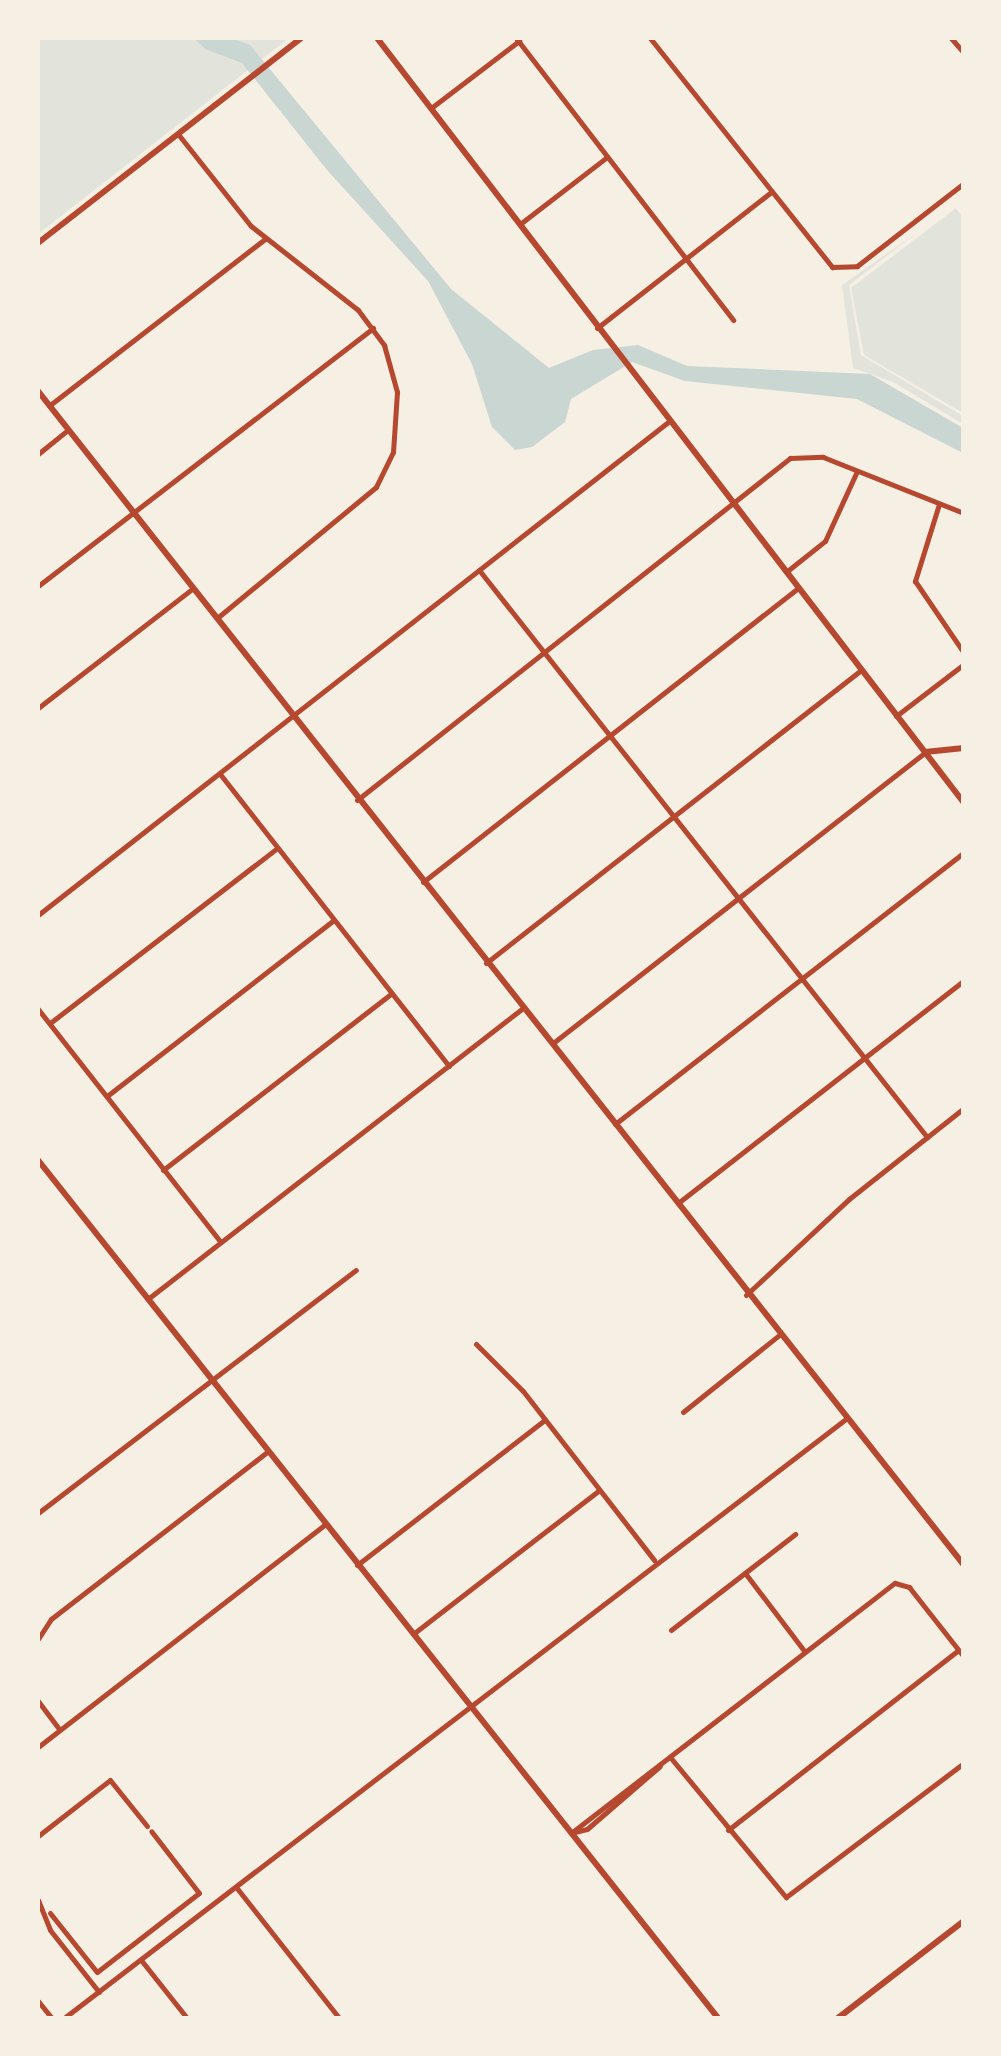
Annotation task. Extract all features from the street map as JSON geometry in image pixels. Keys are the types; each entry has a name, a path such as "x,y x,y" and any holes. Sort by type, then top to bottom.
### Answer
{"street":[{"path":"38,243 301,38"},
{"path":"377,38 964,803"},
{"path":"650,38 771,192 840,271 857,266 964,183"},
{"path":"951,38 964,53"},
{"path":"432,108 517,39 733,320"},
{"path":"178,134 265,239 339,292 373,328 394,370 398,412 392,452 376,488 216,619"},
{"path":"520,224 607,157"},
{"path":"597,328 771,192"},
{"path":"49,406 265,239"},
{"path":"38,586 373,328"},
{"path":"38,390 746,1295 849,1416 964,1565"},
{"path":"38,916 668,422"},
{"path":"38,454 68,430"},
{"path":"357,800 790,458 823,457 964,514"},
{"path":"786,572 825,541 857,471"},
{"path":"940,504 915,580 964,654"},
{"path":"479,570 927,1137"},
{"path":"38,708 193,588"},
{"path":"423,882 798,588"},
{"path":"896,716 964,664"},
{"path":"486,964 861,670"},
{"path":"550,1045 925,752 964,748"},
{"path":"220,774 449,1066"},
{"path":"49,1024 278,848"},
{"path":"614,1124 964,852"},
{"path":"106,1097 334,920"},
{"path":"676,1205 964,980"},
{"path":"163,1170 392,993"},
{"path":"38,1009 221,1242"},
{"path":"147,1300 522,1009"},
{"path":"746,1295 964,1108"},
{"path":"38,1160 718,2018"},
{"path":"38,1513 356,1270"},
{"path":"684,1412 778,1335"},
{"path":"476,1344 544,1421 654,1560"},
{"path":"64,2018 654,1560 849,1416"},
{"path":"358,1565 544,1421"},
{"path":"38,1639 50,1619 267,1452"},
{"path":"413,1634 598,1491"},
{"path":"38,1747 325,1524"},
{"path":"672,1630 795,1534"},
{"path":"745,1573 805,1652"},
{"path":"571,1833 900,1582 964,1657"},
{"path":"728,1830 958,1650"},
{"path":"38,1701 60,1730"},
{"path":"571,1833 587,1829 670,1757"},
{"path":"670,1757 786,1897 964,1764"},
{"path":"38,1836 110,1780 200,1893 97,1972 50,1913"},
{"path":"236,1886 339,2018"},
{"path":"38,1900 40,1915 100,1992"},
{"path":"838,2018 848,2016 964,1920"},
{"path":"146,1934 156,1948"},
{"path":"140,1960 188,2018"},
{"path":"38,2001 52,2018"}],"shaded area":[{"path":"38,38 289,38 38,234"},
{"path":"194,38 231,38 250,45 451,289 549,368 593,350 638,345 687,366 870,374 963,428 963,453 857,399 685,381 632,362 571,399 565,422 532,447 515,450 492,427 472,364 428,281 327,170 242,63 205,49"},
{"path":"956,208 964,219 963,413 864,355 851,288"},
{"path":"915,234 849,285 861,355 963,416 963,424 893,382 853,368 842,285"}]}
